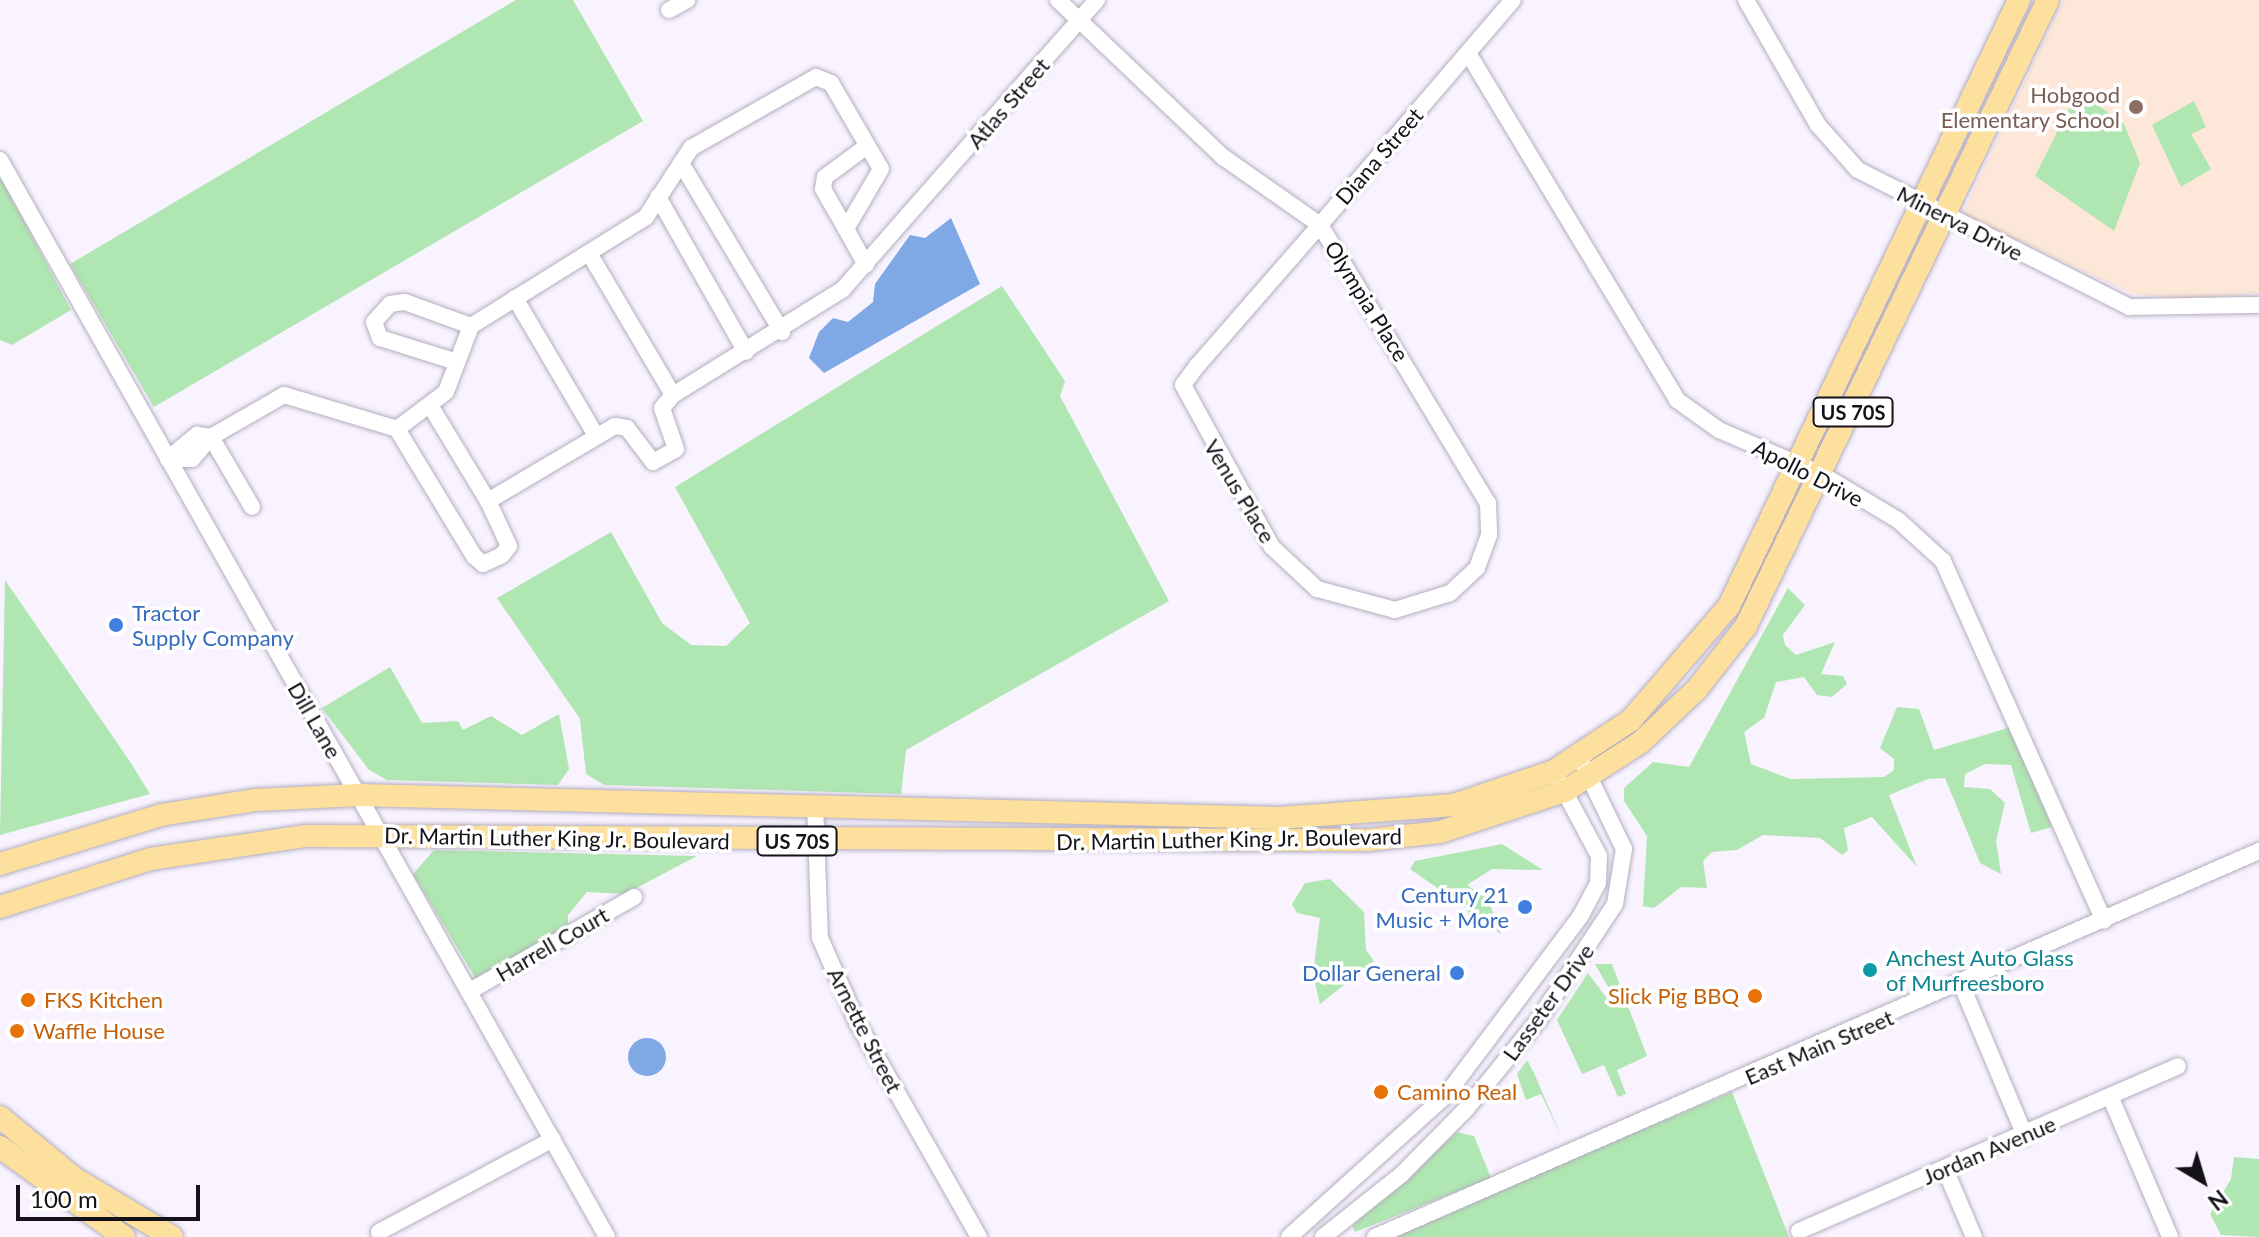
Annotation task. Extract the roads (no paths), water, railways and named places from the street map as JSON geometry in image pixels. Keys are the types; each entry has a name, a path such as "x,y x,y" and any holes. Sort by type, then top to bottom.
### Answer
{"main road":[{"name":"Dr. Martin Luther King Jr. Boulevard","path":"0,864 161,815 359,795 1280,818 1385,815 1454,805 1554,771 1631,720 1689,659 1729,606 2019,0"},
{"name":"Dr. Martin Luther King Jr. Boulevard","path":"0,907 208,848 381,835 818,842 1368,840 1440,832 1565,791 1592,776 1697,689 1746,626 1823,475 2048,0"},
{"path":"0,1117 74,1178 172,1237"},
{"path":"0,1147 124,1237"}],"street":[{"path":"669,10 687,0"},
{"name":"Olympia Place","path":"1058,0 1223,157 1320,225 1488,503 1489,535 1477,568 1450,593"},
{"name":"Atlas Street","path":"673,395 782,332 866,265 1097,0"},
{"name":"Diana Street","path":"1183,385 1513,0"},
{"name":"Minerva Drive","path":"1746,0 1818,125 1858,170 1945,218 2129,307 2259,305"},
{"name":"Apollo Drive","path":"1468,53 1677,400 1719,430 1823,475 1898,520 1943,561 2104,921"},
{"path":"397,429 431,407 457,362 471,326 646,217 691,148 816,77 831,83 881,169 846,229"},
{"path":"866,265 823,189 825,177 867,146"},
{"name":"Dill Lane","path":"0,160 607,1237"},
{"path":"681,163 782,332"},
{"path":"658,197 746,352"},
{"path":"488,501 597,437 627,428 653,462 679,441 662,408 673,395 589,253"},
{"path":"515,298 597,437"},
{"path":"457,362 380,338 374,322 390,304 405,302 471,326"},
{"name":"Venus Place","path":"1183,385 1272,547 1317,589 1395,610 1450,593"},
{"path":"168,459 192,459 211,437 284,395 397,429 483,564 509,546 488,501 431,407"},
{"path":"211,437 252,507"},
{"name":"Lasseter Drive","path":"1323,1237 1401,1175 1467,1108 1537,1022 1615,904 1624,849 1592,776 1579,756"},
{"name":"Lasseter Drive","path":"1295,1236 1447,1094 1580,917 1598,883 1599,856 1554,771"},
{"name":"Arnette Street","path":"815,804 820,938 858,1024 979,1237"},
{"name":"East Main Street","path":"1375,1237 1962,986 2259,851"},
{"name":"Harrell Court","path":"470,991 634,897"},
{"path":"1962,986 2025,1136"},
{"name":"Jordan Avenue","path":"1799,1231 2025,1136 2178,1066"},
{"path":"2110,1096 2170,1237"},
{"path":"379,1232 553,1139"},
{"path":"1945,1169 1974,1237"}],"water":[{"path":"951,218 980,284 824,373 809,358 819,332 833,318 848,322 873,302 875,284 910,235 925,238"},
{"path":"647,1038 660,1044 666,1057 660,1070 647,1076 634,1070 628,1057 634,1044"}],"place":[{"name":"Hobgood Elementary School","path":"2136,107"},
{"name":"Tractor Supply Company","path":"116,625"},
{"name":"Century 21 Music + More","path":"1525,907"},
{"name":"Anchest Auto Glass of Murfreesboro","path":"1870,970"},
{"name":"Dollar General","path":"1457,973"},
{"name":"Slick Pig BBQ","path":"1755,996"},
{"name":"FKS Kitchen","path":"28,1000"},
{"name":"Waffle House","path":"17,1031"},
{"name":"Camino Real","path":"1381,1092"}]}
